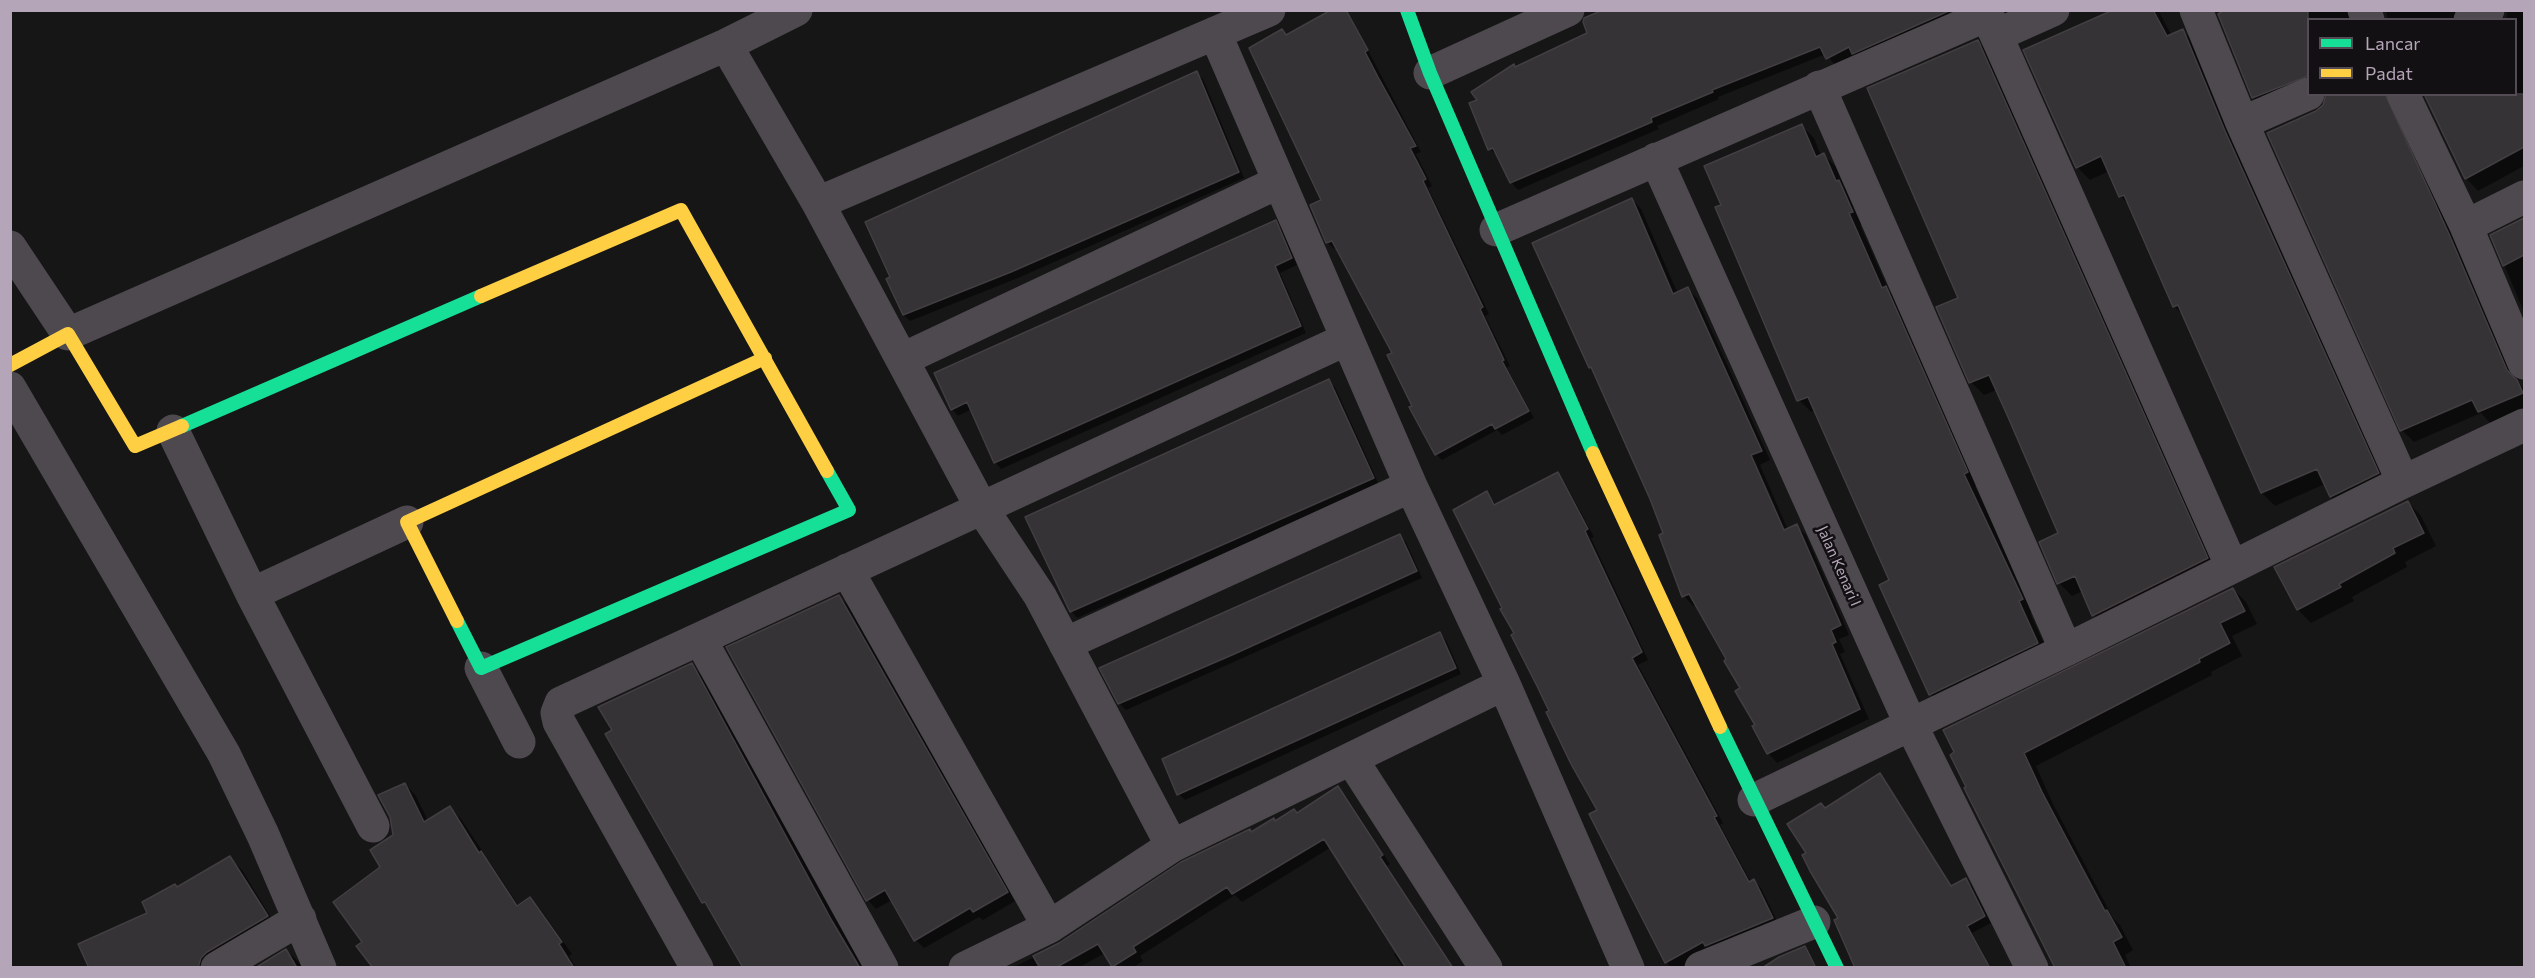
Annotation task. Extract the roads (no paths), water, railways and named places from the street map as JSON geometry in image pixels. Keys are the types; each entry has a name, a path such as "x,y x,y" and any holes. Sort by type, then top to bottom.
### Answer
{"street":[{"path":"10,365 68,334 726,45 796,10"},
{"path":"819,203 1269,10"},
{"path":"1407,10 1430,73 1582,429 1754,800 1837,968"},
{"path":"1430,73 1568,10"},
{"path":"1497,230 1819,87 1990,20 2053,10"},
{"path":"2196,10 2242,123 2403,482"},
{"path":"2474,18 2488,10"},
{"path":"1990,20 2232,567"},
{"path":"1215,33 1411,486 1504,684 1628,968"},
{"path":"726,45 819,203 981,507 1040,596 1172,846"},
{"path":"1819,87 2066,650"},
{"path":"2242,123 2307,94"},
{"path":"2404,96 2466,226 2524,363"},
{"name":"Jalan Kenari I","path":"1656,159 1910,723 2032,968"},
{"path":"903,359 1279,182"},
{"path":"2466,226 2524,197"},
{"path":"10,247 68,334 135,446 681,210 849,510 481,668"},
{"path":"697,968 556,712 561,703 1347,339"},
{"path":"252,594 765,358"},
{"path":"10,388 224,754 300,919 320,968"},
{"path":"1754,800 2524,425"},
{"path":"172,431 252,594 373,826"},
{"path":"1065,644 1411,486"},
{"path":"407,522 519,742"},
{"path":"847,570 1049,927"},
{"path":"700,639 882,968"},
{"path":"965,968 1049,927 1172,846 1504,684"},
{"path":"1352,760 1485,968"},
{"path":"217,968 300,919"},
{"path":"1708,966 1814,922"}]}
